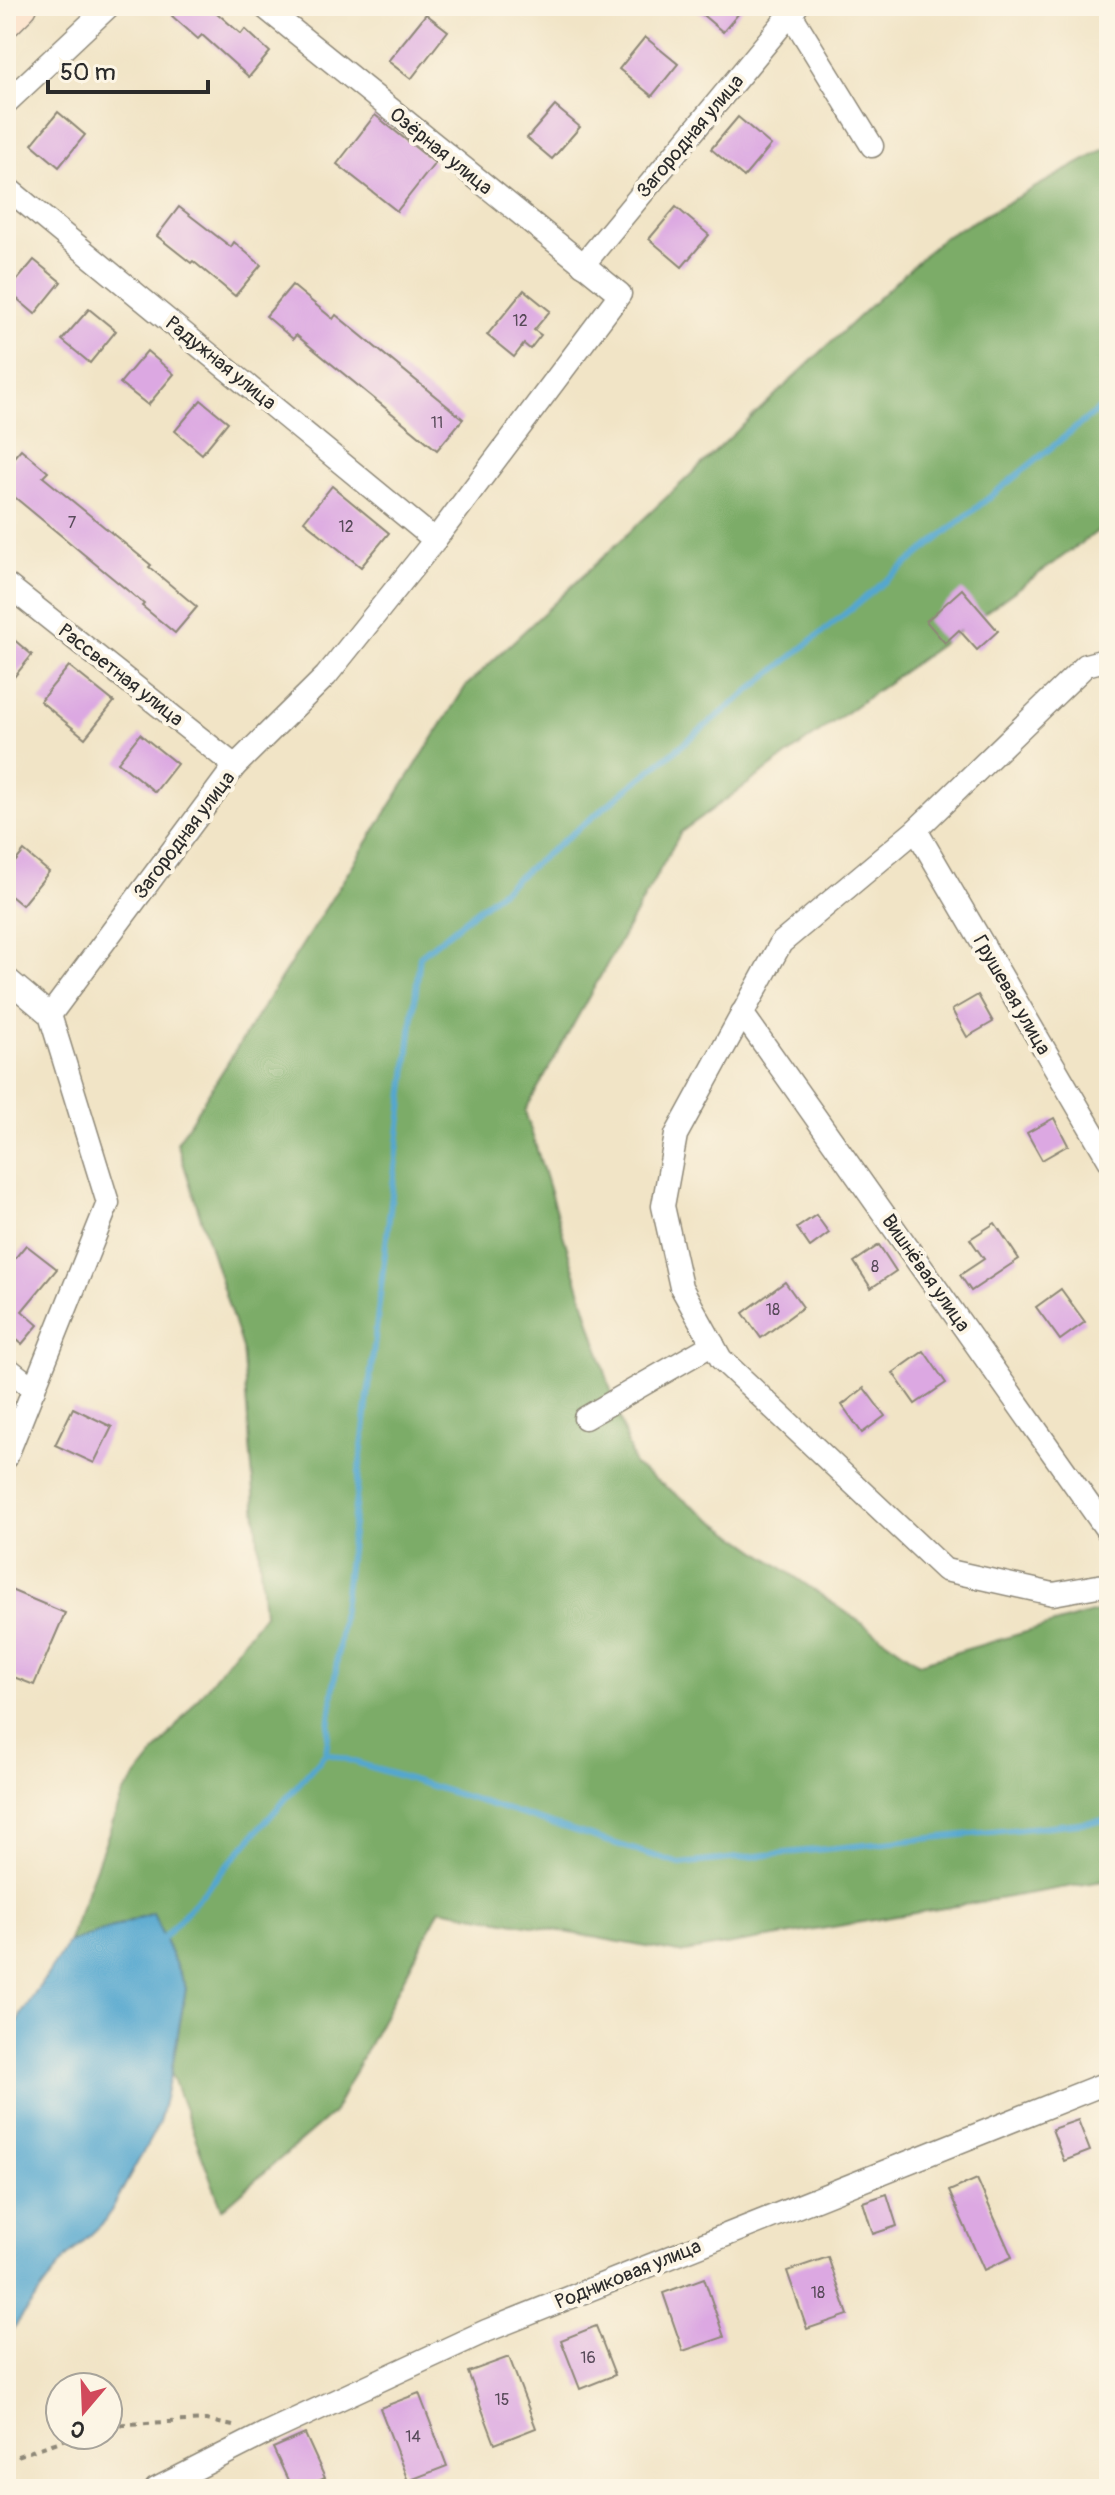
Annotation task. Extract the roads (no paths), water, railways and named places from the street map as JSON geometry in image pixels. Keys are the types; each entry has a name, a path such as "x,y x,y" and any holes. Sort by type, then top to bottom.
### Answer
{"street":[{"path":"6,21 21,6"},
{"path":"6,103 109,6"},
{"name":"Озёрная улица","path":"263,6 620,294"},
{"path":"791,9 872,146"},
{"name":"Загородная улица","path":"583,265 791,9"},
{"name":"Радужная улица","path":"6,187 435,540"},
{"name":"Загородная улица","path":"50,1015 235,766 326,676 435,540 620,294"},
{"name":"Рассветная улица","path":"6,584 235,766"},
{"path":"1109,659 1086,665 916,830 781,943 676,1135 663,1206 681,1287 721,1359 945,1570 1053,1594 1109,1584"},
{"name":"Грушевая улица","path":"916,830 1109,1160"},
{"path":"6,978 50,1015 108,1203 6,1458"},
{"name":"Вишнёвая улица","path":"742,1013 1109,1533"},
{"path":"585,1418 713,1344"},
{"path":"6,1367 34,1389"},
{"name":"Родниковая улица","path":"156,2489 266,2433 486,2331 1109,2082"}],"water":[{"path":"153,1913 186,1988 159,2123 106,2220 65,2259 6,2338 6,2038 68,1943"}],"waterway":[{"path":"159,1943 326,1753 420,956 1109,401"},
{"path":"326,1753 680,1864 1109,1820"}]}
